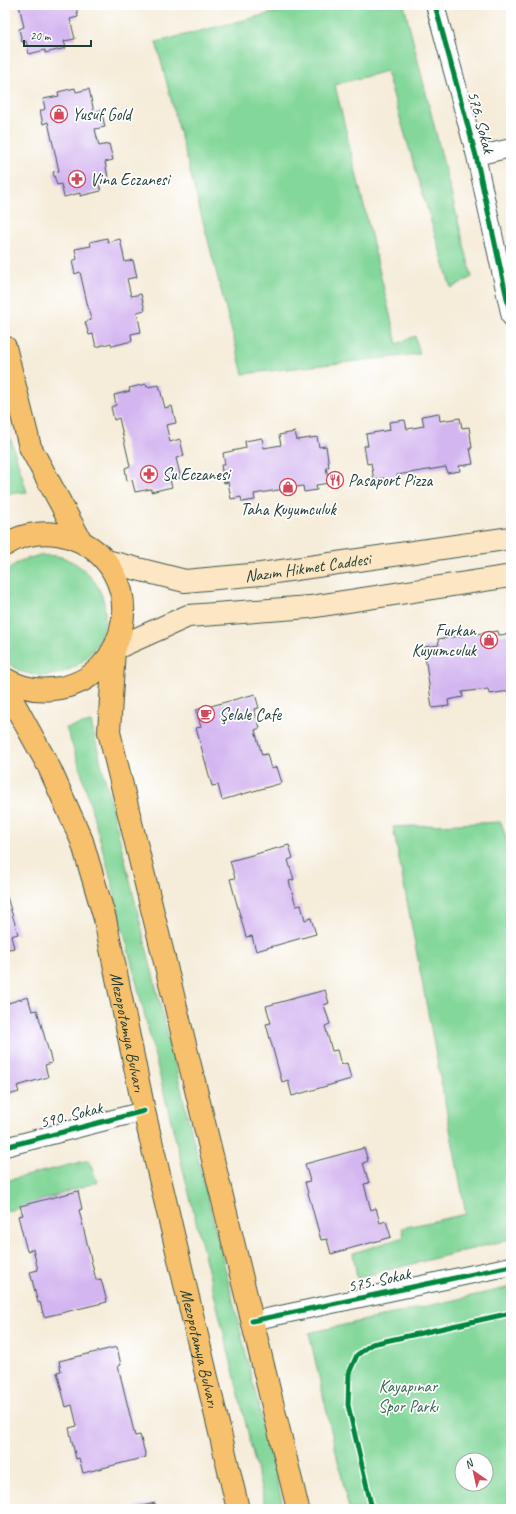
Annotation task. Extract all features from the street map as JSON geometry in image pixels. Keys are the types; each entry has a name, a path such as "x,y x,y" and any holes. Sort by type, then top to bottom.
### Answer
{"main road":[{"path":"5,347 30,447 81,541"},
{"path":"5,545 24,536 38,533 53,533 81,541 106,561 115,574 121,588 124,604 124,620 114,649 105,662 94,673 79,682 62,688 44,690 26,688 5,678"},
{"name":"Nazım Hikmet Caddesi","path":"106,561 185,581 261,574 511,538"},
{"name":"Nazım Hikmet Caddesi","path":"114,649 188,616 310,607 511,576"},
{"path":"114,649 108,732 298,1509"},
{"name":"Mezopotamya Bulvarı","path":"5,687 48,767 82,841 105,919 144,1111 238,1509"}],"street":[{"name":"576. Sokak","path":"435,5 476,156 511,317"},
{"path":"476,156 511,148"},
{"name":"590. Sokak","path":"5,1147 144,1111"},
{"name":"575. Sokak","path":"252,1321 511,1266"}],"green space":[{"path":"287,5 404,5 472,277 451,288 386,71 335,85 397,344 415,336 420,354 243,374 156,42 288,9"},
{"path":"5,421 27,492 5,494"},
{"path":"40,555 65,558 84,570 100,591 105,611 103,631 94,648 80,663 63,672 42,676 20,671 5,661 5,571 20,561"},
{"path":"91,722 284,1509 266,1509 232,1366 109,872 78,761 66,728"},
{"path":"501,822 511,855 511,1239 357,1278 353,1253 404,1237 402,1228 466,1214 393,827"},
{"path":"89,1160 97,1182 5,1212 5,1181"},
{"name":"Kayapınar Spor Parkı","path":"511,1287 511,1509 349,1509 309,1333"}],"building":[{"path":"19,5 76,5 78,17 70,19 75,39 64,41 66,48 45,53 45,50 29,54 26,41 22,42 19,29 24,27"},
{"path":"75,88 76,92 89,89 94,112 101,110 105,127 95,129 99,146 109,144 113,160 105,162 109,182 99,184 101,191 80,196 80,193 64,197 61,184 57,185 53,172 59,171 48,122 43,124 40,111 45,109 43,99 59,96 58,92"},
{"path":"107,238 108,242 120,239 125,262 133,260 137,277 127,279 131,296 141,294 145,310 137,312 141,332 131,334 132,341 112,346 111,343 96,347 93,334 89,335 85,322 91,320 80,272 75,274 72,261 77,259 75,249 91,246 90,242"},
{"path":"146,384 147,387 159,385 165,408 172,406 176,423 166,425 170,442 180,439 184,456 176,458 181,478 170,480 172,487 151,492 151,489 135,492 132,480 127,481 125,468 130,466 119,418 114,420 111,407 116,405 114,395 130,391 129,388"},
{"path":"439,413 440,421 460,418 462,428 469,427 472,448 470,448 473,464 459,466 460,471 447,473 446,467 397,475 398,481 385,483 384,478 374,480 371,463 367,464 364,446 368,446 366,434 390,430 389,422 405,420 407,429 424,426 422,416"},
{"path":"295,432 297,440 317,437 319,447 326,446 329,467 326,467 329,483 316,485 317,490 304,492 303,486 254,494 255,500 242,502 241,497 231,499 228,482 224,483 221,465 225,465 223,453 246,448 245,441 262,438 264,448 281,445 279,435"},
{"path":"498,631 499,635 511,634 511,695 510,691 489,694 488,689 462,692 463,697 448,700 449,706 432,708 424,647 439,645 438,639"},
{"path":"255,694 259,708 254,709 260,728 255,730 262,755 267,754 271,769 277,767 282,783 222,800 218,785 212,786 196,728 201,727 196,710"},
{"path":"289,845 293,858 288,860 294,880 289,881 296,906 301,905 305,920 311,918 316,934 256,951 252,936 246,937 230,879 235,878 230,861"},
{"path":"5,890 18,934 11,936 14,948 5,950"},
{"path":"325,990 329,1003 324,1005 330,1024 325,1026 332,1051 337,1050 341,1065 347,1063 351,1079 292,1096 288,1080 282,1082 266,1024 271,1023 266,1006"},
{"path":"28,997 32,1011 37,1010 52,1063 45,1065 48,1077 17,1086 19,1092 5,1096 5,1004"},
{"path":"364,1148 368,1161 363,1163 369,1183 364,1184 371,1210 376,1208 380,1223 386,1221 391,1237 331,1254 327,1239 321,1240 305,1182 310,1181 305,1164"},
{"path":"78,1191 82,1209 79,1210 96,1280 101,1279 107,1302 44,1317 40,1302 38,1303 30,1272 38,1270 33,1249 27,1251 18,1216 23,1215 20,1206"},
{"path":"117,1347 121,1365 118,1366 135,1436 140,1435 146,1457 83,1473 79,1458 76,1459 69,1428 77,1426 72,1405 66,1407 57,1372 61,1371 59,1361"},
{"path":"155,1503 156,1509 134,1509 134,1508"}],"cycle path":[{"path":"435,5 476,156 511,317"},
{"path":"5,1147 144,1111"},
{"path":"252,1321 511,1266"},
{"path":"372,1509 348,1405 349,1373 357,1355 372,1344 511,1313"}],"place":[{"name":"Yusuf Gold","path":"59,114"},
{"name":"Vina Eczanesi","path":"77,179"},
{"name":"Su Eczanesi","path":"149,474"},
{"name":"Pasaport Pizza","path":"335,480"},
{"name":"Taha Kuyumculuk","path":"288,487"},
{"name":"Furkan Kuyumculuk","path":"489,640"},
{"name":"Şelale Cafe","path":"206,714"}]}
